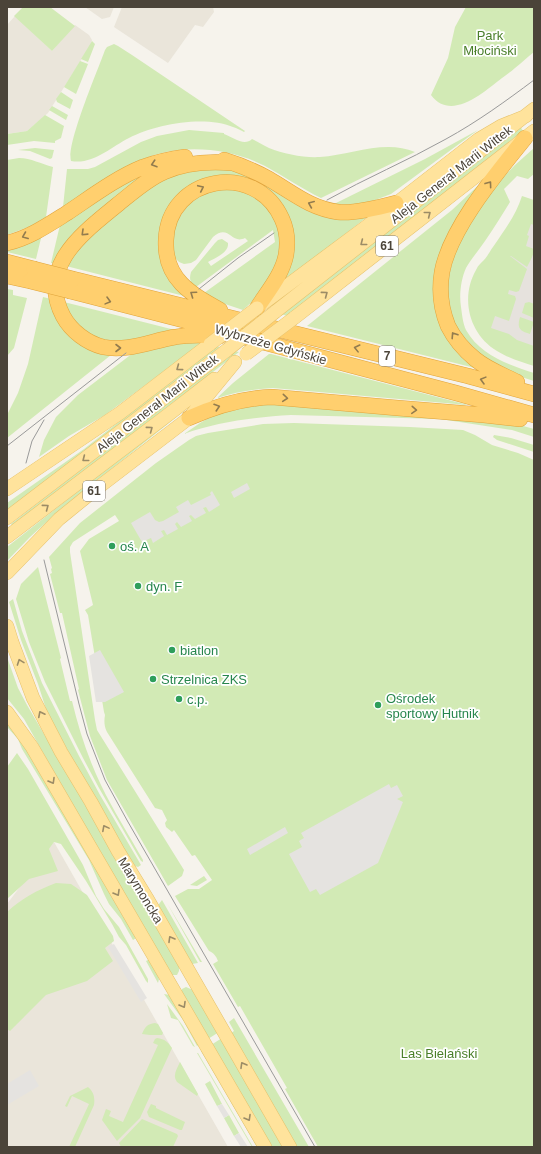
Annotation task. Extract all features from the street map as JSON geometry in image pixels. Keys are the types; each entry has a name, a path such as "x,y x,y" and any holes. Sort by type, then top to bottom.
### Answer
{"highway":[{"path":"529,134 483,192 452,242 442,272 441,293 447,324 455,338 466,351 473,358 493,370 534,390"},
{"path":"7,242 28,236 43,228 112,183 132,172 165,160 197,156 214,157 253,170 309,203 339,212 382,207 396,203"},
{"path":"233,163 214,162 189,164 167,170 154,177 89,228 64,255 59,268 56,296 58,306 69,325 88,341 103,347 128,348 184,336 240,336"},
{"path":"239,320 191,293 179,282 168,260 165,244 170,218 180,202 204,186 223,182 240,183 251,187 259,191 270,201 276,208 283,222 287,238 284,261 274,284 257,308"},
{"name":"Wybrzeże Gdyńskie","path":"7,262 32,275 72,285 239,320 468,376 534,394"},
{"name":"Wybrzeże Gdyńskie","path":"7,276 32,275"},
{"name":"Wybrzeże Gdyńskie","path":"72,285 240,336 534,415"},
{"path":"189,418 213,408 239,400 272,397 484,415 534,421"}],"main road":[{"name":"61","path":"7,489 120,413 479,139 530,112"},
{"name":"Aleja Generał Marii Wittek","path":"7,518 227,350 530,112"},
{"name":"Aleja Generał Marii Wittek","path":"11,534 294,318 529,134"},
{"name":"61","path":"7,573 59,519 189,418 235,362"},
{"name":"Marymoncka","path":"7,626 14,649 33,698 62,752 290,1147"},
{"name":"Marymoncka","path":"7,712 32,747 265,1147"}],"shaded area":[{"path":"85,7 114,7 110,17 102,19"},
{"path":"122,7 213,7 214,12 203,27 195,25 168,63 114,27"},
{"path":"15,16 52,51 75,25 89,35 92,40 91,44 48,113 27,131 7,134 7,25"},
{"path":"534,206 534,354 489,339 482,320 502,265"},
{"path":"247,483 250,489 234,498 231,492"},
{"path":"212,491 220,505 209,512 206,507 203,508 206,513 195,519 191,515 189,516 192,521 181,527 177,522 175,524 178,529 167,535 164,530 161,531 164,536 153,543 151,538 142,542 131,523 150,512 155,520 159,522 163,521 179,512 176,507 188,500 191,505 211,495 210,493"},
{"path":"100,650 124,692 105,702 96,702 89,656"},
{"path":"389,784 391,788 397,785 403,796 397,799 403,802 378,863 320,895 316,889 310,892 289,854 302,847 299,841 304,838 301,833"},
{"path":"285,827 288,833 250,855 247,849"},
{"path":"54,842 228,1147 7,1147 7,904"},
{"path":"114,944 147,998 141,1002 108,947"},
{"path":"30,1070 39,1086 7,1105 7,1084"},
{"path":"222,1104 229,1115 224,1118 217,1106"},
{"path":"239,1133 248,1147 241,1147 234,1136"}],"green space":[{"path":"23,7 50,7 75,26 52,51 14,16"},
{"name":"Park Młociński","path":"466,7 534,7 534,52 512,71 477,97 458,105 448,106 439,103 431,95 448,58 455,27"},
{"path":"92,41 95,44 88,62 81,59"},
{"path":"114,44 245,131 244,132 222,123 209,122 166,125 129,138 94,158 79,162 71,161 73,139 84,107 105,50 107,47"},
{"path":"80,61 88,64 76,94 64,87"},
{"path":"61,92 73,100 70,109 57,102 56,99"},
{"path":"52,106 68,115 66,120 49,110"},
{"path":"45,115 64,126 61,138 55,141 55,143 34,141 7,145 7,134 27,131"},
{"path":"520,126 523,131 287,316 281,314"},
{"path":"189,130 224,133 242,142 252,139 275,150 307,157 332,156 380,147 404,148 415,152 321,198 265,166 237,155 205,150 189,149 174,151 158,154 123,169 63,207 67,169 88,169 95,167 141,142 157,136"},
{"path":"478,130 391,194 370,202 351,205 334,204 425,159"},
{"path":"35,148 54,150 52,158 50,159 30,151 18,150"},
{"path":"534,148 534,174 528,179 517,176 504,189 510,202 466,268 460,297 464,325 472,339 496,358 534,373 534,381 515,375 477,353 459,332 451,316 447,298 447,283 454,255 471,219 496,185"},
{"path":"19,158 32,160 53,167 46,217 31,226 7,235 7,160"},
{"path":"197,168 237,171 259,181 299,207 321,216 344,220 367,217 280,285 288,217 282,203 271,193 194,184 183,191 173,201 162,222 159,236 159,254 188,297 66,266 81,243 150,187 167,177"},
{"path":"152,169 67,241 60,250 54,263 51,263 60,225 125,182"},
{"path":"484,180 467,203 436,309 441,329 461,356 475,368 307,326 452,210"},
{"path":"229,189 246,192 266,206 277,223 280,239 278,259 268,281 257,297 243,310 219,302 204,293 275,242 273,230 196,287 190,281 191,272 218,240 222,239 228,243 228,247 221,255 208,262 211,266 248,241 245,238 236,239 223,232 218,233 213,237 196,260 191,263 184,264 175,258 172,239 177,221 187,206 201,195"},
{"path":"522,196 534,200 534,225 531,224 527,235 529,236 526,246 534,249 533,254 527,267 510,256 527,269 519,291 516,292 509,290 508,294 515,296 516,299 509,321 495,316 491,328 509,334 517,340 534,346 534,366 506,356 487,344 474,325 470,315 468,303 471,281 477,268 509,223"},
{"path":"42,234 36,259 7,252 7,248"},
{"path":"7,289 13,290 13,295 27,298 14,348 7,356"},
{"path":"43,297 51,299 61,325 72,338 84,345 111,355 7,438 7,415 18,393 28,364"},
{"path":"64,302 179,331 134,341 103,341 89,336 72,322"},
{"path":"529,302 534,304 534,318 522,313 525,303"},
{"path":"520,317 534,322 530,334 521,330 519,326"},
{"path":"203,342 105,415 69,436 39,457 44,440 56,417 78,395 133,353 172,343"},
{"path":"216,346 220,347 7,512 7,503 84,449"},
{"path":"234,351 239,352 12,526 11,524"},
{"path":"269,354 468,405 273,388 244,391 217,398"},
{"path":"259,401 516,424 534,429 534,437 512,430 440,419 291,415 236,421 209,426 184,434 214,415"},
{"path":"183,409 184,411 61,509 30,537 7,561 7,547"},
{"name":"Las Bielański","path":"294,423 463,430 492,445 518,453 534,460 534,1147 318,1147 285,1089 287,1088 240,1006 238,1007 213,964 218,961 214,954 209,951 175,896 188,889 199,889 212,880 195,855 192,856 174,830 172,832 166,827 165,823 167,820 162,810 155,808 105,728 105,715 88,615 85,610 93,605 80,551 89,539 119,521 115,515 73,542 70,547 70,552 97,730 184,870 182,876 168,886 107,780 90,736 78,690 62,613 60,613 50,574 52,573 52,568 49,557 80,523 156,463 196,436 263,424"},
{"path":"494,435 511,438 534,445 534,452 497,440 493,437"},
{"path":"38,567 61,658 70,701 72,701 88,754 96,775 143,862 141,861 83,758 45,682 29,642 16,599 21,584"},
{"path":"13,599 22,631 42,683 100,795 141,865 138,867 132,864 47,712 9,602"},
{"path":"7,657 18,688 27,705 179,966 177,975 172,975 24,719 7,698"},
{"path":"7,723 33,758 138,937 133,940 121,919 109,904 89,860 22,749 18,739 7,727"},
{"path":"17,753 28,769 83,865 96,896 104,909 119,927 148,979 148,983 86,881 61,844 54,842 49,849 58,871 29,879 7,899 7,767"},
{"path":"204,876 207,880 197,886 190,885"},
{"path":"56,883 71,884 87,895 113,936 114,941 105,948 113,961 87,981 46,995 10,1031 7,1029 7,912 30,895"},
{"path":"162,900 198,963 192,964 159,910 159,904"},
{"path":"167,903 202,962 200,962"},
{"path":"150,959 159,979 158,983 146,961"},
{"path":"186,987 193,990 219,1032 208,1039 181,993 182,989"},
{"path":"164,994 170,995 200,1044 197,1046 183,1020"},
{"path":"167,1004 183,1026 195,1047 178,1020 171,1018"},
{"path":"234,1018 309,1147 297,1147 231,1033 234,1031 229,1022"},
{"path":"155,1023 158,1024 163,1033 162,1035 142,1034 147,1026"},
{"path":"157,1038 166,1041 172,1048 140,1118 117,1141 102,1120 106,1109 111,1111 109,1116 123,1122 158,1045 153,1043"},
{"path":"222,1038 285,1147 271,1147 211,1045"},
{"path":"203,1049 259,1147 257,1147 201,1051"},
{"path":"198,1053 253,1147 252,1147"},
{"path":"180,1062 198,1094 197,1096 177,1082 175,1077"},
{"path":"210,1081 222,1104 217,1106 205,1084"},
{"path":"88,1087 94,1095 94,1105 75,1147 69,1147 89,1104 72,1096 67,1107 65,1106 70,1096"},
{"path":"151,1104 185,1122 182,1130 149,1117 147,1112"},
{"path":"229,1115 239,1133 234,1136 224,1118"},
{"path":"142,1119 177,1134 178,1136 173,1147 121,1147 119,1143"}],"tram line":[{"path":"327,200 469,126 534,80"},
{"path":"199,289 238,258 274,233"},
{"path":"7,446 126,353"},
{"path":"26,463 32,441 44,420"},
{"path":"44,560 87,734 105,780 315,1147"}],"place":[{"name":"oś. A","path":"112,546"},
{"name":"dyn. F","path":"138,586"},
{"name":"biatlon","path":"172,650"},
{"name":"Strzelnica ZKS","path":"153,679"},
{"name":"c.p.","path":"179,699"},
{"name":"Ośrodek sportowy Hutnik","path":"378,705"}]}
